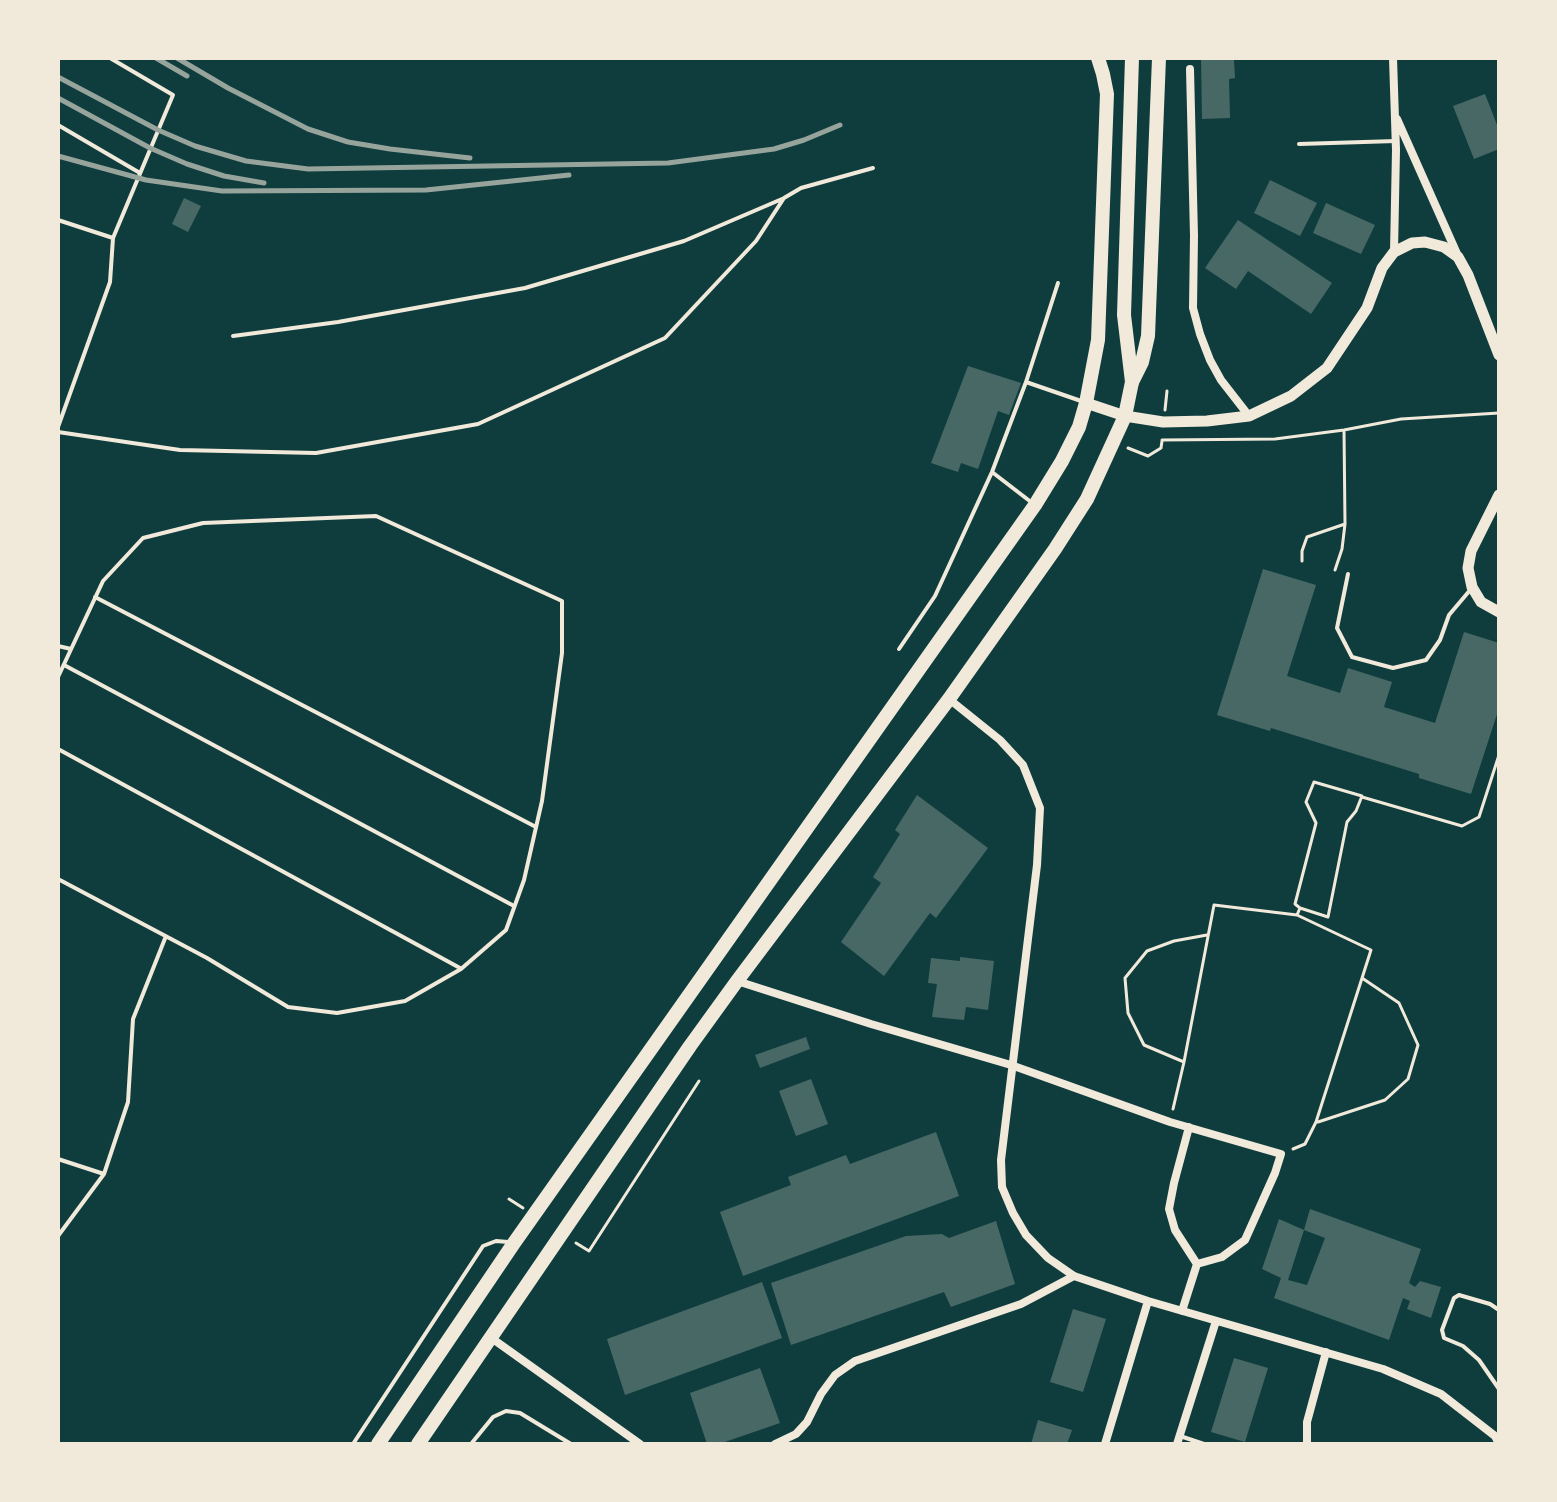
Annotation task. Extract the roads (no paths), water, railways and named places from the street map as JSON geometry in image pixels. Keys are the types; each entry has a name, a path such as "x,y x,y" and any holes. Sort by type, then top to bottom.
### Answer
{"main road":[{"path":"378,1444 514,1243 1035,505 1062,461 1079,427 1098,340 1107,94 1098,58"},
{"path":"1132,58 1124,315 1132,382"},
{"path":"418,1444 737,981 949,699 1087,499 1125,416 1132,382 1142,362 1148,336 1159,58"}],"street":[{"path":"1393,58 1396,141 1394,252"},
{"path":"1190,69 1193,308 1210,360 1249,416"},
{"path":"1394,111 1468,275 1499,355"},
{"path":"1086,403 1125,416 1163,422 1249,416 1291,396 1327,368 1367,308 1382,268 1394,252 1412,243 1425,242 1444,247 1458,257"},
{"path":"1499,495 1471,551 1468,568 1472,587 1481,602 1499,612"},
{"path":"949,699 1000,740 1023,765 1040,808 1037,865 1001,1160 1002,1187 1026,1235 1048,1258 1074,1276 1148,1301 1383,1369 1441,1394 1498,1438"},
{"path":"737,981 1011,1065 1170,1122 1281,1154 1245,1240 1222,1257 1197,1264"},
{"path":"1189,1127 1169,1209 1175,1230 1197,1264"},
{"path":"1182,1311 1197,1264"},
{"path":"775,1444 796,1434 807,1422 835,1375 855,1361 1021,1304 1074,1276"},
{"path":"1105,1444 1148,1301"},
{"path":"1179,1440 1216,1321"},
{"path":"490,1337 640,1444"},
{"path":"1307,1444 1307,1422 1326,1352"}],"lane":[{"path":"110,58 173,95 113,238 110,282 58,429 180,450 316,453 478,424 665,338 756,241 784,198"},
{"path":"58,125 140,173"},
{"path":"1299,144 1396,141"},
{"path":"233,336 338,322 525,288 684,241 801,188 873,168"},
{"path":"58,220 113,238"},
{"path":"899,649 935,596 992,472 1026,382 1058,283"},
{"path":"1026,382 1086,403"},
{"path":"992,472 1035,505"},
{"path":"58,677 103,581 143,538 203,523 376,516 562,601 562,653 542,801 524,880 506,930 461,969 405,1001 337,1013 288,1007 207,958 58,879"},
{"path":"1348,574 1337,628 1352,657 1393,668 1426,660 1440,640 1449,615 1472,587"},
{"path":"95,597 536,827"},
{"path":"58,646 71,649"},
{"path":"64,665 514,906"},
{"path":"58,749 461,969"},
{"path":"58,1236 104,1174 128,1102 133,1019 166,936"},
{"path":"58,1159 104,1174"},
{"path":"353,1444 483,1246 496,1241 514,1243"},
{"path":"1499,1310 1490,1304 1459,1295 1454,1298 1442,1330 1444,1338 1463,1346 1479,1360 1499,1389"},
{"path":"471,1444 493,1417 506,1411 520,1413 571,1444"},
{"path":"1179,1440 1204,1444"}],"railway":[{"path":"156,58 187,76"},
{"path":"177,58 308,129 348,142 470,158"},
{"path":"58,77 195,146 246,161 308,169 668,163 774,149 840,125"},
{"path":"58,98 150,148 187,164 224,176 264,183"},
{"path":"58,156 146,180 222,191 426,190 569,175"}]}
